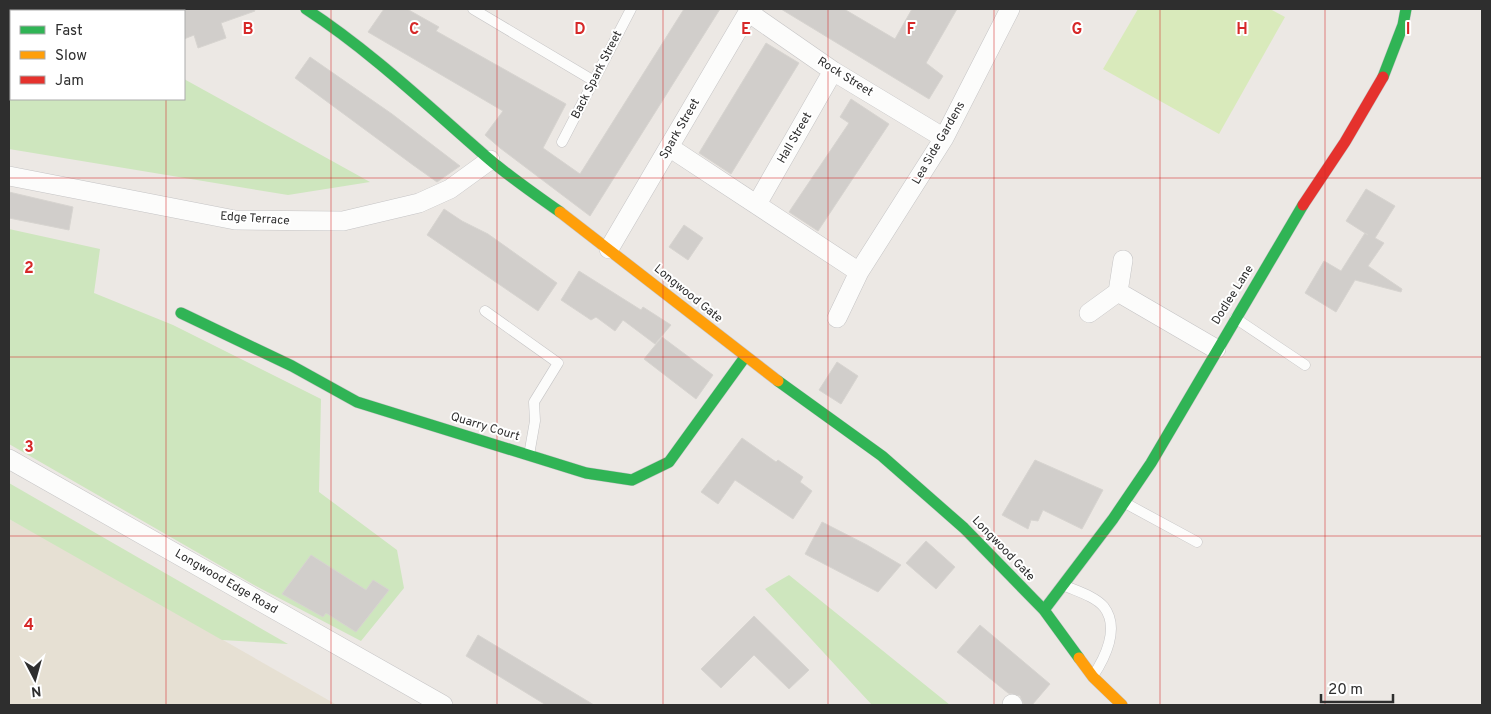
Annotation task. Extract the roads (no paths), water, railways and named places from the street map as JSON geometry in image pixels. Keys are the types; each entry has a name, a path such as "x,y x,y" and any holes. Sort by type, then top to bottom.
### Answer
{"street":[{"name":"Longwood Gate","path":"306,9 352,43 451,124 490,160 609,249 745,357 882,456 964,528 1044,610 1093,678 1122,705"},
{"name":"Lea Side Gardens","path":"837,318 859,272 944,138 1010,9"},
{"name":"Dodlee Lane","path":"1044,610 1124,503 1151,463 1201,379 1216,349 1302,206 1345,142 1385,74 1403,25 1406,9"},
{"name":"Rock Street","path":"747,10 833,72 944,138"},
{"name":"Spark Street","path":"609,249 747,10"},
{"name":"Hall Street","path":"757,204 833,72"},
{"path":"669,147 859,272"},
{"name":"Edge Terrace","path":"9,176 235,220 343,221 419,203 450,189 490,160"},
{"path":"1089,314 1118,292 1123,260"},
{"path":"1118,292 1216,349"},
{"name":"Quarry Court","path":"181,313 292,366 357,402 586,473 632,480 669,462 745,357"},
{"name":"Longwood Edge Road","path":"9,458 443,705"}],"lane":[{"path":"473,9 594,82"},
{"name":"Back Spark Street","path":"562,142 631,9"},
{"path":"485,311 558,363 534,402 535,422 529,456"},
{"path":"1236,318 1306,365"},
{"path":"1124,503 1197,542"},
{"path":"1062,585 1086,595 1104,608 1110,624 1110,643 1105,657 1093,678"}]}
